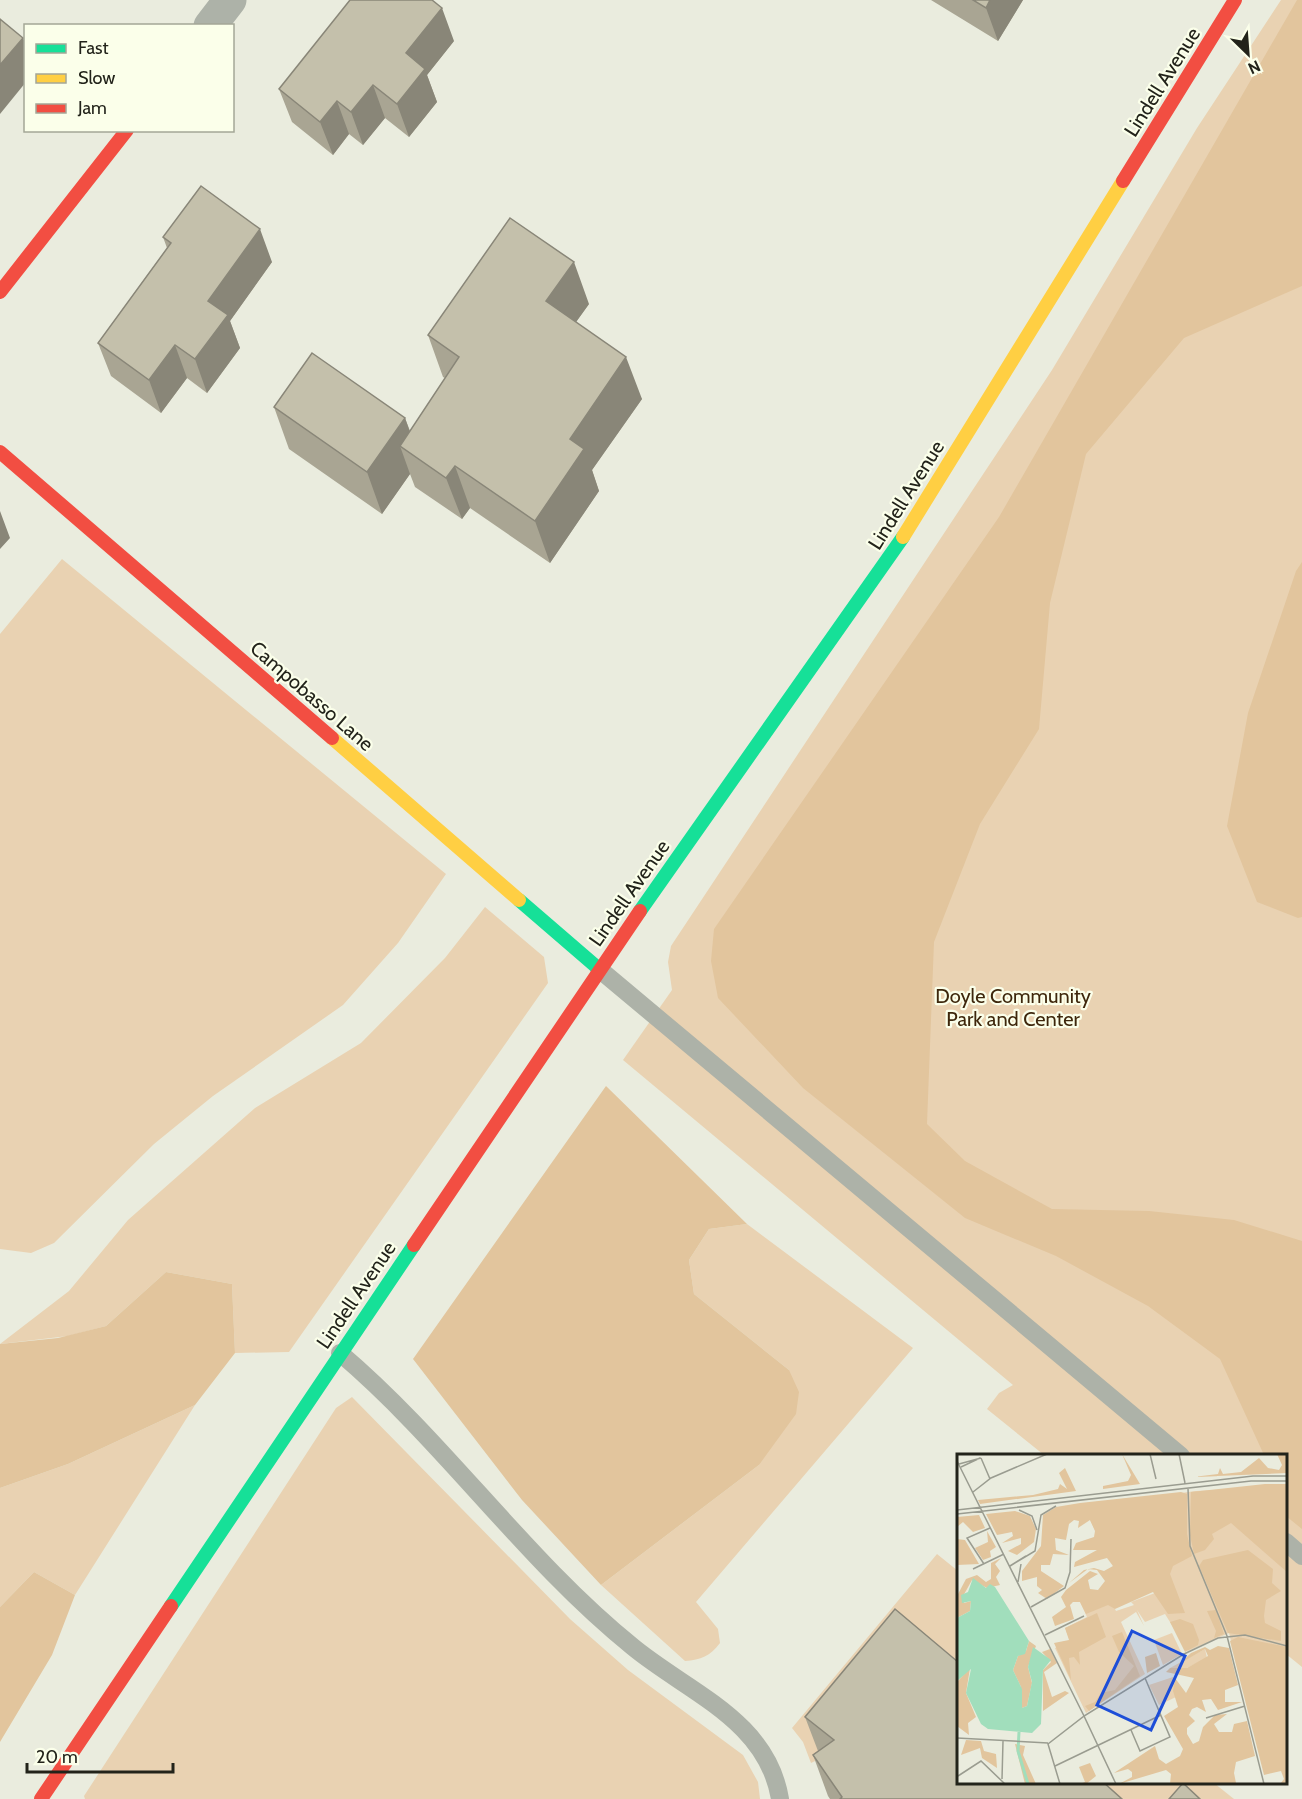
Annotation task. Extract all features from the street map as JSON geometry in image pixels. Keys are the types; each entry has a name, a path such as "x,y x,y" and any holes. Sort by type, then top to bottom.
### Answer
{"street":[{"path":"212,24 230,0"},
{"name":"Lindell Avenue","path":"41,1799 599,969 897,547 1235,0"},
{"path":"0,292 125,132"},
{"name":"Campobasso Lane","path":"0,453 599,969"}],"lane":[{"path":"599,969 1180,1454"},
{"path":"340,1353 412,1420 578,1599 634,1648 738,1723 760,1748 776,1777 780,1799"},
{"path":"1287,1543 1302,1556"}],"green space":[{"name":"Doyle Community Park and Center","path":"1281,0 1302,0 1302,1667 1287,1655 1287,1454 1043,1454 987,1409 999,1393 1013,1385 623,1060 672,990 668,962 671,946 1052,370 1197,128"},
{"path":"62,559 446,874 398,943 343,1005 213,1096 154,1144 54,1243 31,1253 0,1249 0,634"},
{"path":"485,907 544,957 548,983 289,1352 235,1353 232,1284 166,1272 106,1326 68,1336 0,1344 69,1291 128,1220 255,1108 361,1043 445,958"},
{"path":"747,1224 913,1348 696,1602 718,1629 720,1643 705,1656 685,1661 601,1585 759,1465 789,1370 694,1294 689,1260 709,1229"},
{"path":"352,1397 570,1619 628,1670 743,1755 758,1782 760,1799 85,1799 84,1796 336,1408"},
{"path":"195,1405 75,1595 34,1572 0,1607 0,1488 68,1464"},
{"path":"937,1554 957,1570 957,1691 811,1763 803,1742 792,1728"},
{"path":"1068,1784 1215,1784 1234,1799 1087,1799"}],"shaded area":[{"path":"1297,0 1302,0 1302,286 1184,338 1086,454 1050,603 1039,729 980,824 934,942 927,1124 965,1161 1052,1209 1149,1211 1234,1220 1302,1241 1302,1529 1287,1517 1287,1454 1264,1454 1220,1359 1148,1306 1056,1256 965,1218 803,1088 718,998 711,961 714,929 999,517"},
{"path":"1302,562 1302,917 1298,918 1257,902 1227,826 1248,713 1296,571"},
{"path":"606,1086 747,1224 709,1229 689,1260 694,1294 789,1370 799,1392 796,1414 759,1465 601,1585 522,1500 413,1359"},
{"path":"166,1272 232,1284 235,1353 195,1405 68,1464 0,1488 0,1344 58,1338 106,1326"},
{"path":"34,1572 75,1595 52,1655 0,1742 0,1607"}],"building":[{"path":"350,0 432,0 442,8 406,53 425,69 397,104 373,85 351,112 337,101 320,122 279,89"},
{"path":"973,0 990,0 986,8"},
{"path":"0,19 23,38 0,65"},
{"path":"201,186 260,229 208,301 228,315 195,359 175,345 149,380 98,343 171,243 163,237"},
{"path":"510,218 574,262 546,301 626,357 570,439 584,449 535,521 455,466 446,478 400,446 459,357 428,335"},
{"path":"312,353 405,418 367,472 274,407"},
{"path":"895,1609 957,1661 957,1784 1105,1784 1122,1799 840,1799 842,1797 813,1755 834,1740 805,1717"},
{"path":"1184,1784 1200,1799 1169,1799"}],"traffic: fast":[{"path":"640,911 903,537"},
{"path":"519,900 599,969"},
{"path":"171,1606 414,1245"}],"traffic: slow":[{"path":"903,537 1123,181"},
{"path":"332,738 519,900"}],"traffic: jam":[{"path":"1123,181 1235,0"},
{"path":"0,292 125,132"},
{"path":"0,452 332,738"},
{"path":"414,1245 640,911"},
{"path":"41,1799 171,1606"}]}
